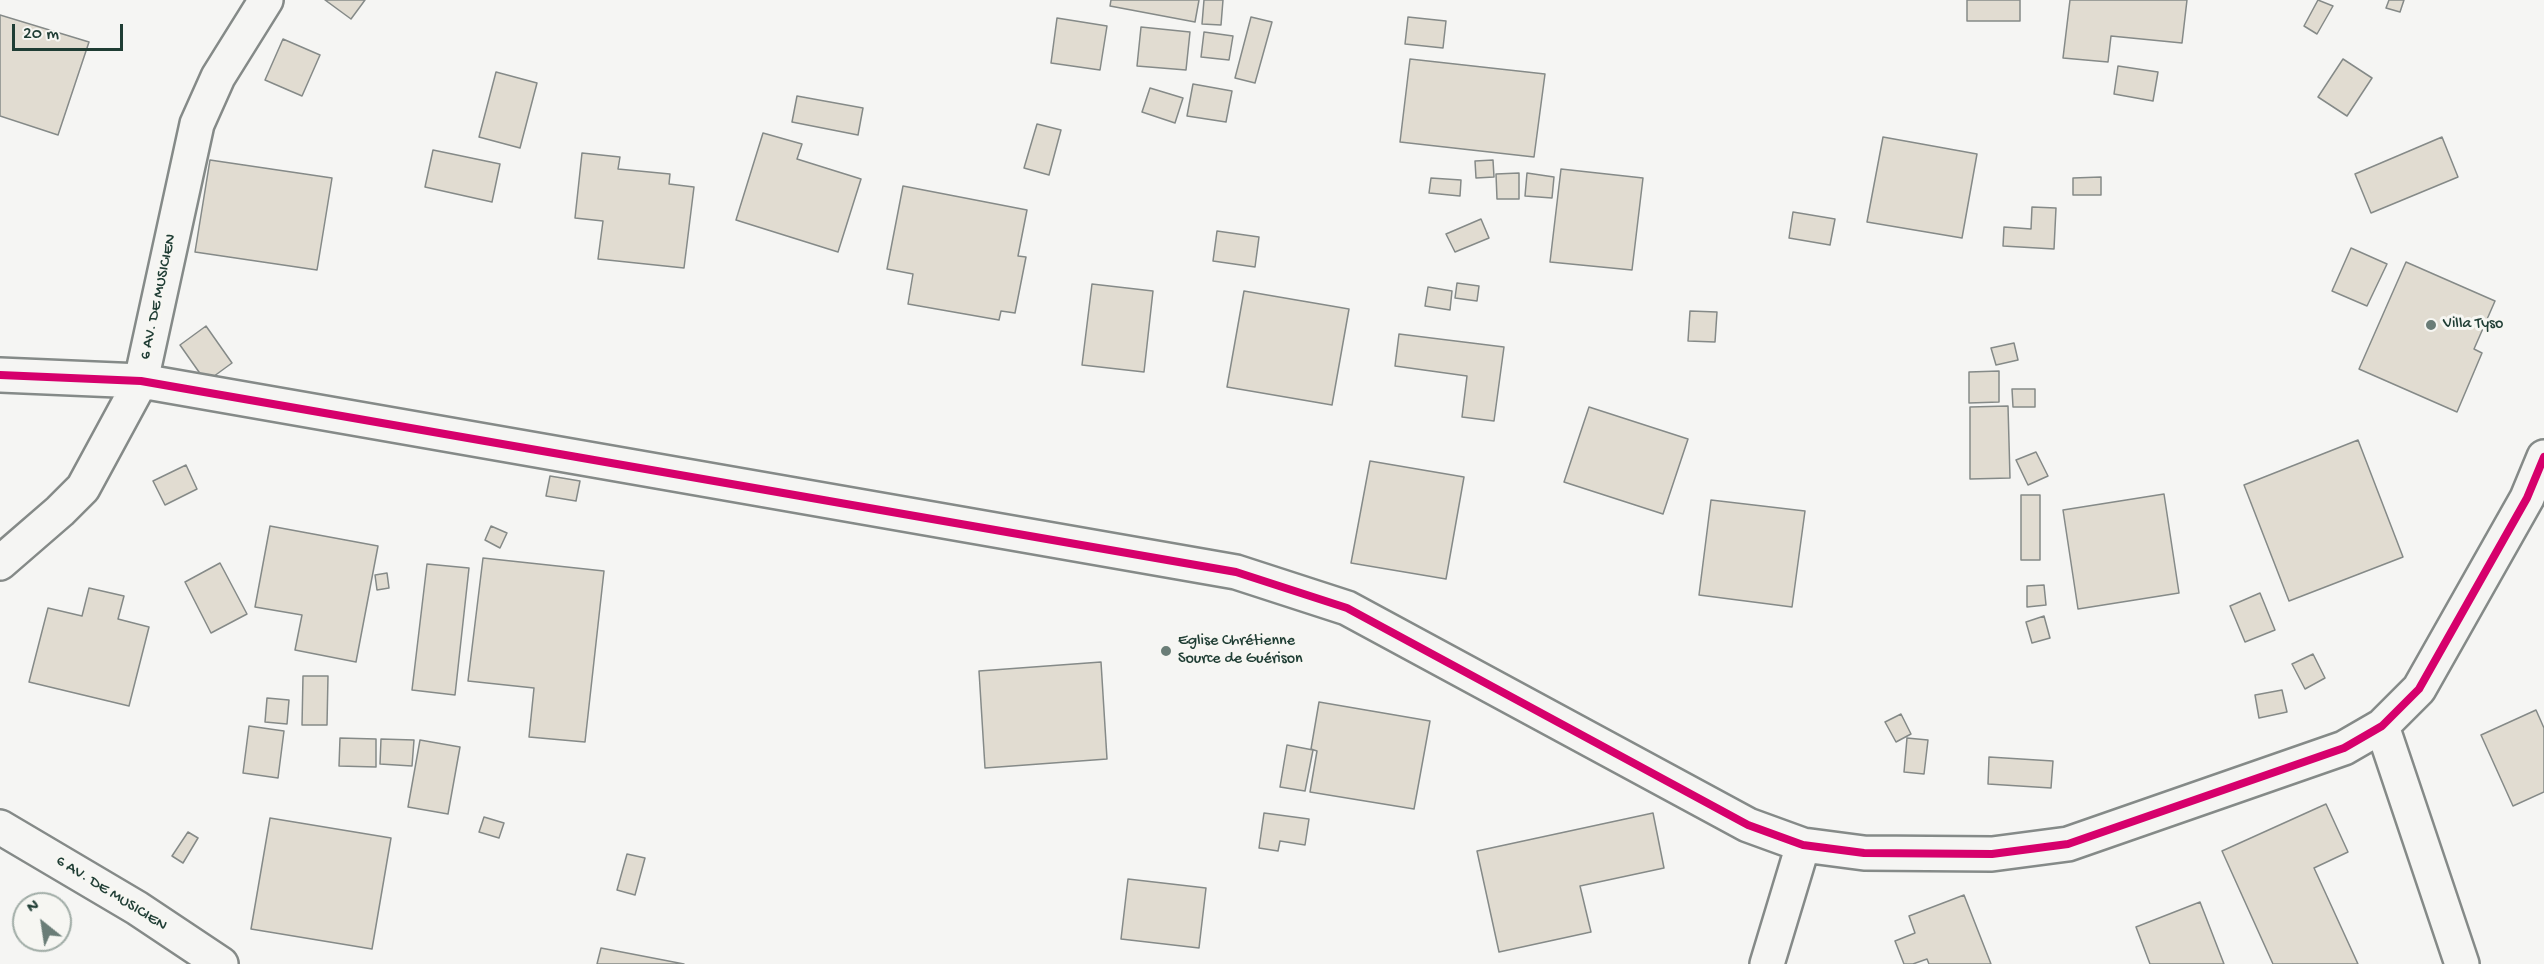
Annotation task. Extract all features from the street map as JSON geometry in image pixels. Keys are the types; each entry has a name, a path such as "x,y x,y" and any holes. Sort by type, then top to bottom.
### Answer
{"street":[{"name":"6 AV. DE MUSICIEN","path":"0,562 60,511 83,488 141,381 197,124 218,76 266,0"},
{"path":"0,375 141,381 1236,572 1347,608 1748,825 1803,845 1864,854 1992,854 2068,844 2344,748 2382,726 2419,689 2528,498 2544,457"},
{"path":"2382,726 2462,964"},
{"name":"6 AV. DE MUSICIEN","path":"0,826 137,908 221,964"},
{"path":"1767,964 1803,845"}],"building":[{"path":"325,0 365,0 351,19"},
{"path":"1111,0 1199,0 1195,22 1110,6"},
{"path":"1204,0 1223,0 1221,25 1202,24"},
{"path":"1967,0 2020,0 2020,21 1967,21"},
{"path":"2070,0 2187,0 2182,43 2111,36 2108,62 2063,58"},
{"path":"2318,0 2333,6 2317,34 2304,26"},
{"path":"2389,0 2404,0 2400,12 2386,8"},
{"path":"0,15 89,42 58,135 0,116"},
{"path":"1251,17 1272,22 1255,83 1235,78"},
{"path":"1408,17 1446,21 1443,48 1405,44"},
{"path":"1057,18 1107,26 1100,70 1051,63"},
{"path":"1141,27 1190,32 1186,70 1137,66"},
{"path":"1204,32 1233,36 1229,60 1201,57"},
{"path":"283,39 320,55 302,96 265,80"},
{"path":"1410,59 1545,74 1534,157 1400,142"},
{"path":"2343,59 2372,78 2347,116 2318,97"},
{"path":"2118,66 2158,72 2153,101 2114,94"},
{"path":"496,72 537,83 520,148 479,137"},
{"path":"1193,84 1232,91 1226,122 1187,116"},
{"path":"1150,88 1183,98 1175,123 1142,112"},
{"path":"797,96 863,108 858,135 792,122"},
{"path":"1037,124 1061,130 1049,175 1024,168"},
{"path":"763,133 802,144 797,159 861,179 838,252 736,220"},
{"path":"1883,137 1977,154 1962,238 1867,222"},
{"path":"2442,137 2458,177 2371,213 2355,174"},
{"path":"433,150 500,164 492,202 425,187"},
{"path":"582,153 620,157 618,169 670,174 669,184 694,187 684,268 598,259 603,221 575,218"},
{"path":"210,160 332,178 317,270 195,252"},
{"path":"1493,160 1494,177 1476,178 1475,161"},
{"path":"1561,169 1643,178 1632,270 1550,262"},
{"path":"1519,173 1519,199 1497,199 1496,174"},
{"path":"1527,173 1554,177 1552,198 1525,196"},
{"path":"2101,177 2101,195 2073,195 2073,178"},
{"path":"1431,178 1461,180 1460,196 1429,193"},
{"path":"903,186 1027,210 1018,256 1026,257 1015,313 1001,311 999,320 908,304 913,274 887,269"},
{"path":"2032,207 2056,208 2054,249 2003,246 2004,227 2031,229"},
{"path":"1793,212 1835,219 1830,245 1789,238"},
{"path":"1481,219 1489,238 1455,252 1446,234"},
{"path":"1217,231 1259,237 1255,267 1213,261"},
{"path":"2351,248 2387,264 2367,306 2332,291"},
{"name":"Villa Tyso","path":"2406,262 2495,301 2474,349 2482,353 2457,412 2359,369"},
{"path":"1457,283 1479,286 1477,301 1455,298"},
{"path":"1092,284 1153,291 1144,372 1082,365"},
{"path":"1428,287 1452,291 1450,310 1425,306"},
{"path":"1244,291 1349,309 1332,405 1227,387"},
{"path":"1690,311 1717,312 1715,342 1688,341"},
{"path":"206,326 232,363 206,382 180,345"},
{"path":"1399,334 1504,347 1494,421 1462,417 1467,376 1395,366"},
{"path":"2014,343 2018,360 1996,365 1991,348"},
{"path":"1999,371 1999,402 1969,403 1969,372"},
{"path":"2012,389 2035,389 2035,407 2013,407"},
{"path":"2008,406 2010,478 1970,479 1970,407"},
{"path":"1589,407 1688,439 1663,514 1564,482"},
{"path":"2358,440 2403,557 2289,601 2244,485"},
{"path":"2036,452 2048,476 2028,485 2016,460"},
{"path":"1370,461 1464,477 1446,579 1351,563"},
{"path":"186,465 197,489 165,505 153,481"},
{"path":"550,476 580,481 576,501 546,496"},
{"path":"2164,494 2179,593 2078,609 2063,510"},
{"path":"2021,495 2040,495 2040,560 2021,560"},
{"path":"1711,500 1805,511 1792,607 1699,595"},
{"path":"270,526 378,546 356,662 295,650 302,615 255,607"},
{"path":"491,526 507,533 500,548 485,540"},
{"path":"483,558 604,571 585,742 529,737 534,688 468,681"},
{"path":"220,563 247,614 211,633 185,582"},
{"path":"427,564 469,568 455,695 412,690"},
{"path":"387,573 389,588 377,590 375,575"},
{"path":"2044,585 2046,605 2027,607 2027,586"},
{"path":"89,588 124,596 118,619 149,627 129,706 29,682 48,608 82,616"},
{"path":"2260,593 2275,630 2245,642 2230,606"},
{"path":"2044,616 2050,638 2032,643 2026,622"},
{"path":"2313,654 2325,678 2305,689 2292,664"},
{"path":"1101,662 1107,759 985,768 979,671"},
{"path":"303,676 328,676 327,725 302,725"},
{"path":"2282,690 2287,712 2259,718 2255,695"},
{"path":"267,698 289,700 287,724 265,722"},
{"path":"1319,702 1430,721 1414,809 1310,792 1317,751 1311,749"},
{"path":"2536,710 2544,728 2544,792 2513,806 2481,735"},
{"path":"1901,714 1911,734 1896,742 1885,722"},
{"path":"249,726 284,731 278,778 243,773"},
{"path":"340,738 376,739 376,767 339,766"},
{"path":"1907,738 1928,740 1924,774 1904,772"},
{"path":"381,739 414,740 412,766 380,764"},
{"path":"420,740 460,747 448,814 408,807"},
{"path":"1287,745 1313,750 1305,791 1280,787"},
{"path":"1989,757 2053,761 2051,788 1988,784"},
{"path":"2326,804 2348,852 2314,868 2358,964 2273,964 2222,851"},
{"path":"1264,813 1309,819 1305,845 1280,841 1278,851 1259,848"},
{"path":"1653,813 1664,868 1580,886 1591,932 1499,952 1477,851"},
{"path":"484,817 504,823 499,838 479,832"},
{"path":"270,818 391,838 372,949 251,929"},
{"path":"188,832 198,838 183,863 172,856"},
{"path":"627,854 645,858 635,895 617,890"},
{"path":"1128,879 1206,888 1199,948 1121,939"},
{"path":"1964,895 1991,964 1929,964 1927,959 1913,964 1904,964 1895,941 1915,933 1909,916"},
{"path":"2200,902 2224,964 2150,964 2136,927"},
{"path":"601,948 684,964 597,964"}],"cycle path":[{"path":"0,375 141,381 1236,572 1347,608 1748,825 1803,845 1864,853 1992,854 2068,844 2344,748 2382,726 2419,689 2527,498 2544,457"}],"place":[{"name":"Villa Tyso","path":"2431,325"},
{"name":"Eglise Chrétienne Source de Guérison","path":"1166,651"}]}
